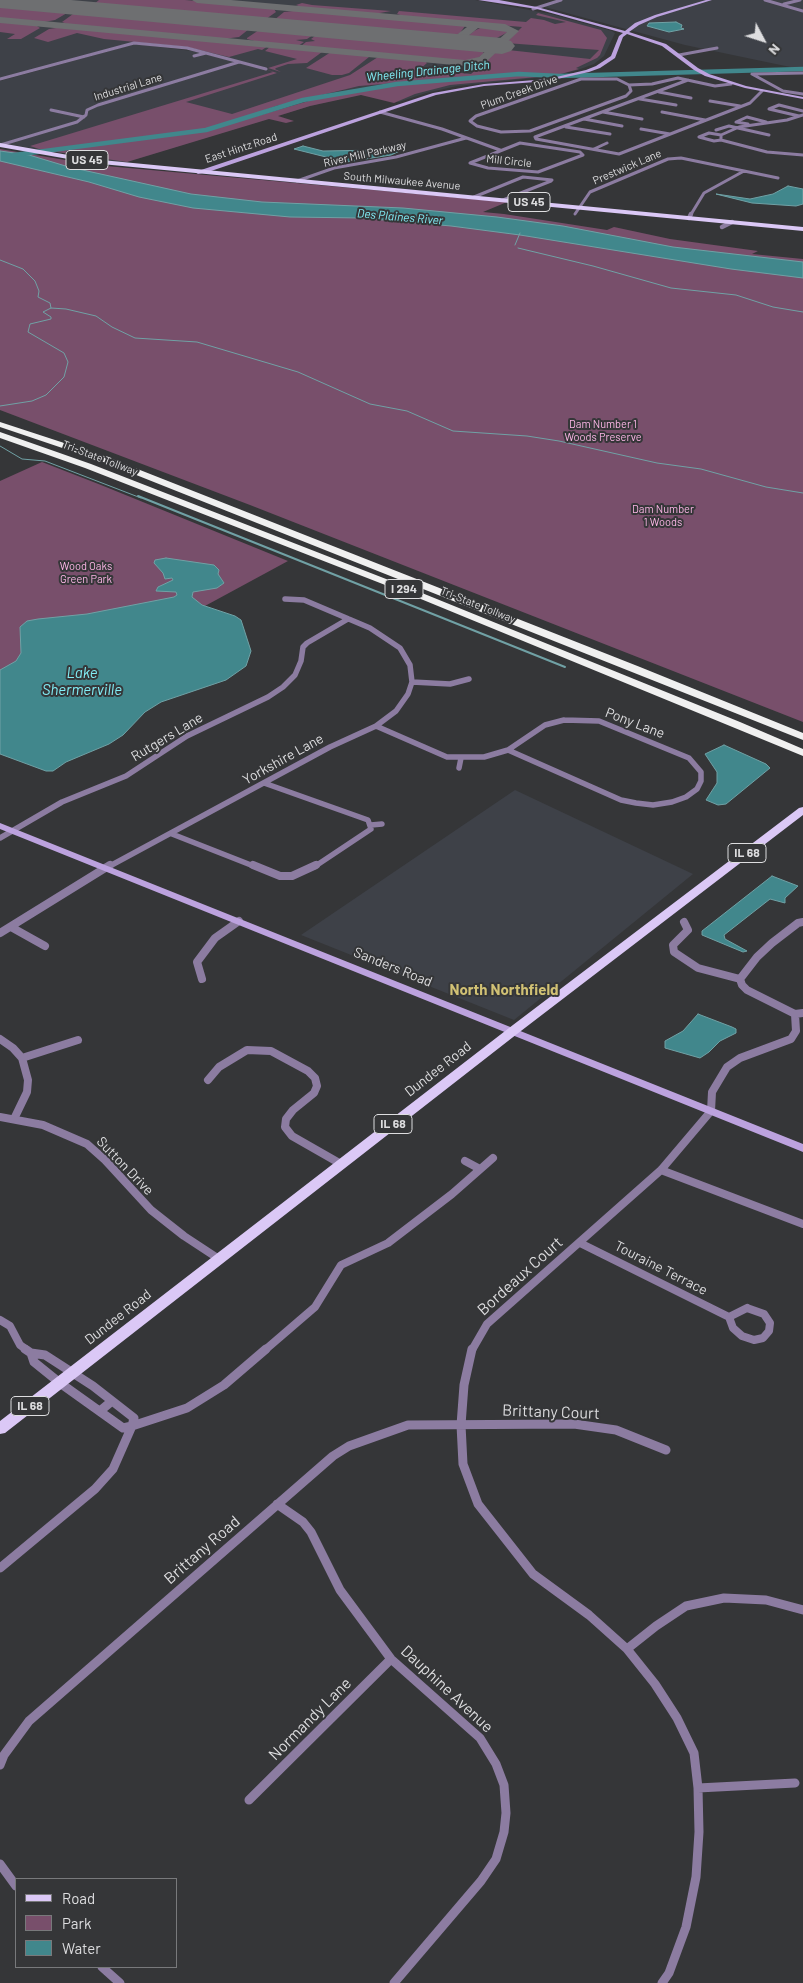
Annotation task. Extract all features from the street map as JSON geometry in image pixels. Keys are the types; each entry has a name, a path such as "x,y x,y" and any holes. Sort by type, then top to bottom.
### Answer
{"highway":[{"name":"Tri-State Tollway","path":"0,424 122,466 636,668 803,737"},
{"name":"Tri-State Tollway","path":"0,436 88,466 419,595 803,753"}],"main road":[{"path":"480,0 535,8"},
{"path":"492,0 535,8 658,42 707,75 732,84 803,98"},
{"path":"623,32 642,18 702,0"},
{"path":"623,32 656,16 710,0"},
{"name":"East Hintz Road","path":"198,172 453,90 547,79 598,67 613,57 623,32"},
{"name":"East Hintz Road","path":"198,172 201,169 434,92 466,86 547,79"},
{"name":"South Milwaukee Avenue","path":"0,145 92,161 198,172 801,227"},
{"path":"218,167 218,170 229,175"},
{"name":"Dundee Road","path":"0,1429 513,1031 803,810"},
{"name":"Sanders Road","path":"0,826 108,867 803,1148"}],"street":[{"path":"535,8 560,0"},
{"path":"765,0 803,11"},
{"path":"781,4 800,0"},
{"path":"0,80 134,43 178,47 266,69"},
{"path":"679,55 717,48"},
{"path":"194,56 206,53"},
{"name":"Industrial Lane","path":"0,145 77,122 84,117 87,110 98,105 240,62"},
{"path":"803,73 752,74 784,92 803,94"},
{"name":"Plum Creek Drive","path":"630,86 629,93 626,96 530,132 501,132 477,126 470,121 476,116 581,79 609,78 623,81 630,86 657,86 679,78 716,86 732,84"},
{"path":"688,80 564,126 536,139 619,154 741,106 756,99 762,91"},
{"path":"658,92 691,98"},
{"path":"640,99 676,105"},
{"path":"710,101 741,106"},
{"path":"779,105 801,116 769,109 779,105"},
{"path":"51,110 84,117"},
{"path":"380,112 442,129 500,150"},
{"path":"603,112 642,119"},
{"path":"662,112 706,120"},
{"path":"751,125 736,122 747,117 778,127 790,122 787,120 801,116"},
{"path":"584,119 622,126"},
{"path":"733,130 764,137 769,134 739,128 729,126 716,130 726,132 739,128 751,125 769,123"},
{"path":"564,126 610,134"},
{"path":"641,129 670,134"},
{"path":"726,132 721,138 714,141 699,137 709,133 721,138 767,152 803,155"},
{"name":"River Mill Parkway","path":"297,181 334,168 396,157 466,138"},
{"name":"Mill Circle","path":"520,143 528,143 580,152 583,155 538,172 488,168 470,163 500,150 520,143"},
{"path":"594,150 607,143"},
{"path":"792,155 803,160"},
{"name":"Prestwick Lane","path":"575,214 590,192 668,159 681,158 778,178"},
{"path":"689,218 704,193 744,172"},
{"path":"314,176 314,180 323,184"},
{"path":"474,197 523,177 552,180 509,201"},
{"path":"639,216 646,213"},
{"path":"722,227 732,222"},
{"path":"285,599 304,600 382,634 400,648 410,666 412,682 450,684 468,679"},
{"name":"Rutgers Lane","path":"0,838 62,802 126,776 152,761 187,736 268,697 284,687 295,675 301,661 301,652 307,642 348,619"},
{"name":"Yorkshire Lane","path":"0,933 108,867 330,747 376,726 402,704 412,682"},
{"name":"Pony Lane","path":"376,726 447,757 462,758 484,757 508,750 545,725 564,720 600,721 689,758 701,772 701,780 697,789 686,797 672,802 653,805 621,800 508,750"},
{"path":"459,768 462,758"},
{"path":"172,834 292,879 311,869 371,829 368,820 264,783"},
{"path":"371,825 382,824"},
{"path":"202,979 196,962 215,938 239,921"},
{"path":"684,922 688,930 673,945 674,952 686,962 703,970 740,979"},
{"path":"740,979 772,943 798,923 803,922"},
{"path":"10,927 45,946"},
{"path":"740,979 742,985 747,990 795,1014 803,1013"},
{"path":"711,1111 712,1092 727,1067 740,1058 791,1039 796,1031 795,1014"},
{"path":"0,1039 13,1048 22,1058 28,1080 27,1092 14,1119"},
{"path":"22,1058 78,1040"},
{"path":"208,1080 219,1067 247,1050 271,1051 308,1071 315,1078 316,1086 314,1093 286,1118 285,1127 292,1136 341,1164"},
{"name":"Bordeaux Court","path":"662,1983 669,1973 686,1927 696,1877 699,1832 698,1788 694,1752 677,1718 655,1684 627,1649 589,1615 533,1574 478,1504 463,1464 461,1425 464,1384 472,1349 487,1324 661,1170 711,1111"},
{"name":"Sutton Drive","path":"0,1117 58,1130 87,1144 105,1160 134,1194 156,1215 219,1259"},
{"path":"31,1353 34,1362 123,1428 187,1408 224,1385 315,1306 341,1266 388,1243 452,1194 493,1158"},
{"path":"466,1161 480,1169"},
{"path":"661,1170 803,1224"},
{"name":"Touraine Terrace","path":"580,1243 729,1317 733,1328 742,1336 754,1340 763,1338 769,1331 770,1323 764,1314 747,1308 729,1317"},
{"path":"0,1320 10,1326 20,1345 31,1353 45,1355 134,1418 113,1469 95,1489 0,1568"},
{"path":"100,1411 112,1401"},
{"name":"Brittany Court","path":"461,1425 574,1424 616,1430 666,1450"},
{"name":"Brittany Road","path":"0,1765 4,1755 29,1721 333,1456 349,1446 408,1425 461,1425"},
{"name":"Dauphine Avenue","path":"277,1504 303,1522 311,1532 340,1590 391,1659 470,1728 486,1746 501,1774 504,1785 506,1813 501,1846 496,1859 488,1873 394,1983"},
{"path":"627,1649 656,1626 686,1606 724,1598 766,1600 803,1610"},
{"name":"Normandy Lane","path":"249,1800 391,1659"},
{"path":"698,1788 795,1783"},
{"path":"0,1864 15,1885"},
{"path":"103,1968 120,1983"}],"shaded area":[{"path":"0,0 475,0 551,14 615,33 604,56 594,64 575,71 545,77 457,86 399,102 365,93 310,106 123,163 0,143 0,81 135,44 192,51 264,69 268,68 191,49 134,42 0,79"},
{"path":"561,0 803,0 803,68 795,68 685,45 541,6"},
{"path":"515,790 693,874 514,1020 301,935"}],"green space":[{"path":"99,0 185,0 266,7 274,9 276,12 266,19 252,20 94,4"},
{"path":"302,3 391,11 374,14 304,8 296,5"},
{"path":"0,4 62,10 67,13 55,20 44,22 0,19"},
{"path":"302,10 465,26 460,33 451,38 273,21 284,12"},
{"path":"399,11 526,22 531,18 555,24 566,22 536,15 538,13 601,30 607,38 597,58 576,68 579,69 557,75 515,73 359,86 276,106 226,124 200,130 45,151 30,146 273,72 265,69 277,73 186,102 232,114 350,75 378,57 424,60 427,63 420,69 471,74 499,49 590,59 599,50 506,43 522,27 406,17 397,14"},
{"path":"88,12 244,26 249,29 239,37 223,39 70,25 62,22 73,14"},
{"path":"0,21 34,24 40,28 21,39 7,39 15,34 0,32"},
{"path":"63,27 268,46 262,50 258,49 229,57 187,47 104,39 77,33 48,42 34,38 49,29"},
{"path":"482,27 501,28 508,32 495,39 468,39 468,36"},
{"path":"268,28 316,33 307,39 296,40 304,42 298,46 247,39 259,30"},
{"path":"319,33 469,47 484,53 477,59 459,61 301,46 306,42 315,41 311,39"},
{"path":"271,46 318,50 322,52 307,63 288,64 275,69 281,72 268,68 297,59 265,51"},
{"path":"331,52 369,57 349,73 342,75 332,75 306,68"},
{"path":"519,75 548,76 450,85 415,94 394,103 361,95 310,106 278,116 294,121 286,123 269,119 127,162 50,151 206,131 312,100 380,87"},
{"name":"Dam Number 1 Woods Preserve","path":"0,149 95,165 507,202 483,212 607,230 614,227 670,239 758,251 752,254 803,259 803,722 250,505 0,410"},
{"name":"Wood Oaks Green Park","path":"42,462 288,561 0,717 0,481"}],"water":[{"path":"676,22 682,25 681,28 684,29 669,32 647,26 649,23"},
{"path":"303,146 323,151 380,150 395,147 402,150 391,155 346,162 294,149"},
{"name":"Des Plaines River","path":"0,151 29,155 69,167 191,194 262,202 403,208 497,217 563,226 673,247 803,262 803,278 731,269 520,235 451,226 362,218 290,217 193,208 139,197 89,182 0,161"},
{"path":"788,186 803,189 803,204 796,206 752,203 716,194 750,199 773,194"},
{"name":"Lake Shermerville","path":"166,558 214,565 219,570 218,574 224,583 217,588 193,592 192,597 202,605 235,616 241,620 251,651 246,666 226,680 161,702 145,712 123,735 109,744 66,762 53,771 46,771 0,754 0,670 16,661 21,653 20,627 27,621 87,614 174,597 177,595 176,592 156,591 158,587 173,580 172,578 165,579 163,573 154,563 155,560"},
{"path":"724,745 766,764 770,768 726,804 718,805 706,800 717,783 717,772 705,754"},
{"path":"772,876 798,886 785,898 785,903 770,899 724,935 725,939 747,951 743,952 702,935 702,931"},
{"path":"698,1014 736,1029 736,1033 720,1041 700,1058 665,1048 665,1041 683,1031"}],"waterway":[{"name":"Wheeling Drainage Ditch","path":"14,155 206,130 303,100 397,84 519,74 559,76 803,69"},
{"path":"515,245 520,233"},
{"path":"518,248 593,266 671,288 736,295 773,307 803,312"},
{"path":"0,260 23,269 35,281 39,291 38,297 50,303 51,308"},
{"path":"0,406 32,401 46,395 64,377 68,362 64,353 28,332 30,324 51,319 51,317 43,312 51,308"},
{"path":"51,308 66,309 96,316 112,327 135,338 197,342 298,372 370,404 407,411 453,431 527,436 559,441 657,463 701,469 766,487 803,493"},
{"path":"0,446 22,459 45,461 141,498"},
{"path":"138,496 565,667"}],"taxiway":[{"path":"0,20 465,63 483,59 514,31 505,27 197,0"},
{"path":"86,5 95,9 76,11 66,7 86,5"},
{"path":"266,21 278,26 257,27 248,23 266,21"},
{"path":"444,41 458,39 474,26 469,24"}],"runway":[{"path":"0,1 502,46"}],"district":[{"name":"North Northfield","path":"504,990"}],"park label":[{"name":"Dam Number 1 Woods","path":"663,515"}]}
